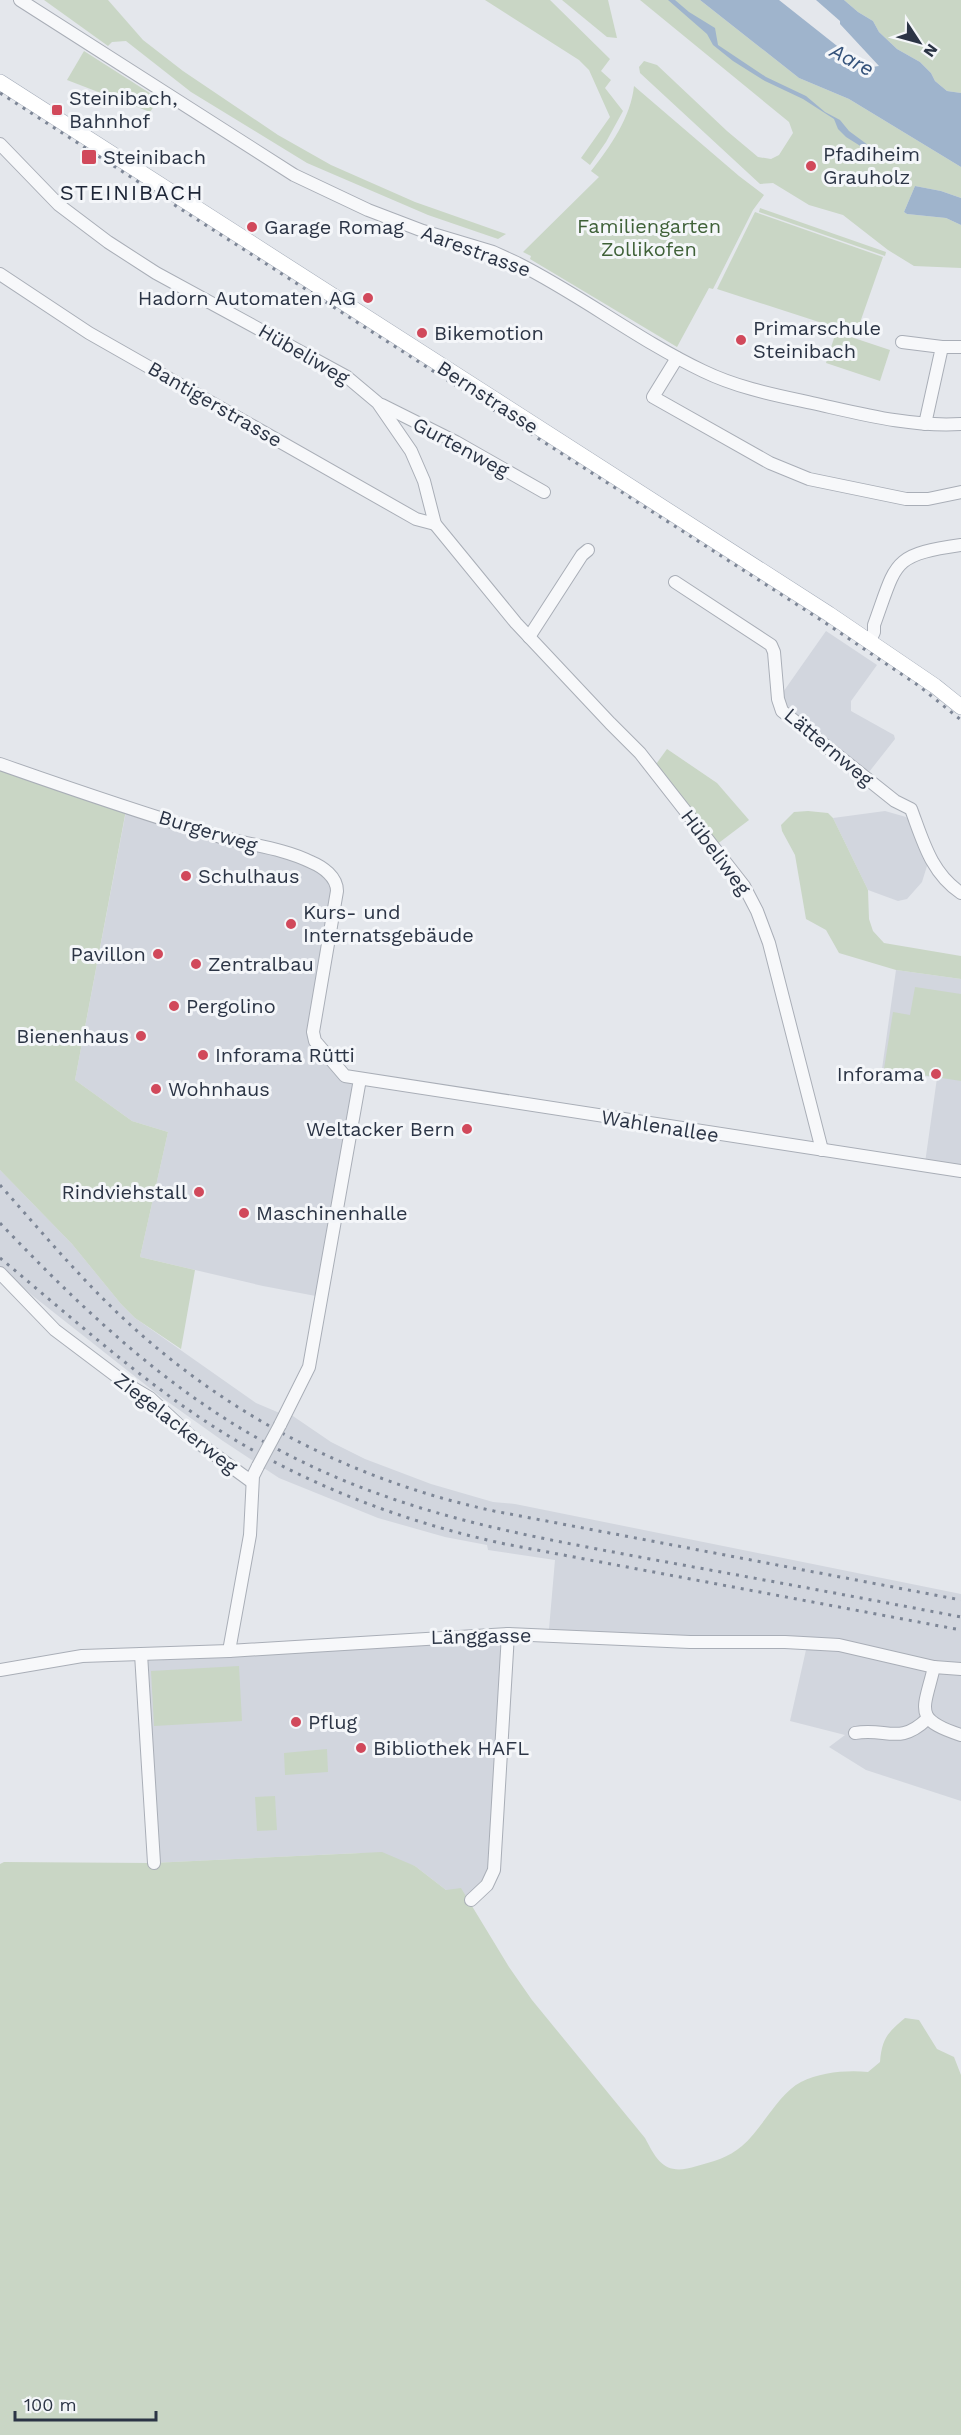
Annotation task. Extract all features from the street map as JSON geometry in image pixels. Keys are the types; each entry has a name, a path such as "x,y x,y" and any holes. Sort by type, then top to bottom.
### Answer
{"main road":[{"name":"Bernstrasse","path":"0,76 7,86 870,641 961,707"}],"street":[{"name":"Aarestrasse","path":"20,0 294,175 368,210 423,231 493,252 517,263 702,371 741,387 892,420 925,424 961,424"},
{"name":"Hübeliweg","path":"0,144 59,204 108,243 156,273 347,377 378,403 411,451 424,481 435,524 529,638 640,753 744,886 757,911 769,943 822,1150"},
{"name":"Bantigerstrasse","path":"0,274 89,333 416,519 435,524"},
{"path":"902,342 961,347"},
{"path":"925,424 942,347"},
{"path":"677,358 653,397 770,464 802,476 906,499 928,499 961,492"},
{"name":"Gurtenweg","path":"378,403 456,442 544,492"},
{"path":"870,641 874,632 874,624 896,567 904,558 922,552 961,545"},
{"path":"529,638 577,562 588,549"},
{"name":"Lätternweg","path":"675,582 771,645 774,652 778,699 782,711 895,801 911,809 933,864 947,882 961,893"},
{"name":"Burgerweg","path":"0,764 189,827 294,855 324,870 337,887 314,1020 314,1037 339,1072 345,1076 360,1079"},
{"path":"252,1482 309,1367 360,1079"},
{"name":"Wahlenallee","path":"360,1079 961,1171"},
{"name":"Ziegelackerweg","path":"0,1273 55,1330 128,1385 150,1398 196,1441 252,1482 249,1535 229,1651"},
{"path":"471,1900 487,1885 494,1870 508,1634"},
{"name":"Länggasse","path":"0,1670 82,1656 229,1651 508,1634 690,1642 839,1645 934,1667 961,1669"},
{"path":"141,1654 154,1863"},
{"path":"934,1667 924,1708 927,1719 936,1726 961,1735"},
{"path":"855,1733 898,1735 909,1732 927,1719"}],"shaded area":[{"path":"826,631 877,665 851,701 851,711 894,735 895,739 869,772 829,744 786,708 781,695"},
{"name":"Inforama Rütti","path":"127,806 294,855 334,879 313,1032 337,1069 360,1079 321,1297 140,1257 168,1132 132,1121 75,1080"},
{"path":"885,811 906,817 913,826 927,866 922,882 907,899 898,901 868,890 833,818"},
{"name":"Inforama","path":"896,970 961,979 961,1175 924,1170 937,1078 882,1069"},
{"path":"0,1170 72,1244 135,1318 256,1403 282,1414 287,1412 331,1442 365,1459 431,1484 493,1502 515,1504 961,1594 961,1801 866,1770 829,1747 845,1735 790,1721 808,1641 604,1635 549,1629 555,1560 488,1550 487,1545 445,1537 378,1518 279,1478 161,1397 33,1296 0,1266"},
{"path":"503,1640 492,1870 471,1900 446,1890 415,1866 359,1853 152,1863 147,1661"}],"green space":[{"path":"44,0 108,0 143,40 183,71 278,135 331,165 415,202 506,234 498,239 428,215 307,163 191,92 126,41 112,42 108,46"},
{"path":"485,0 550,0 610,59 601,71 611,80 605,88 623,111 590,165 581,158 610,117 589,70 579,60"},
{"path":"562,0 608,0 617,38 607,37"},
{"path":"640,0 700,0 799,78 849,99 961,167 961,198 915,186 904,212 946,218 961,225 961,268 914,266 888,250 843,215 809,205 773,183 760,184 640,73 639,67 644,61 657,65 758,157 771,159 779,155 793,133 789,122"},
{"path":"844,0 961,0 961,93 947,91 935,81 931,73 920,62 897,49 879,32 873,21"},
{"path":"84,51 159,99 150,112 67,80"},
{"name":"Familiengarten Zollikofen","path":"634,86 764,195 753,210 713,289 709,288 677,347 530,259 531,256 523,252 599,177 591,171 612,142 624,120"},
{"path":"760,208 886,252 885,256 759,212"},
{"path":"755,212 883,257 856,334 717,289"},
{"path":"836,332 890,350 880,381 826,363"},
{"path":"667,749 717,783 749,820 716,845 654,767"},
{"path":"0,768 126,810 75,1080 132,1121 168,1132 140,1257 195,1270 181,1349 135,1318 72,1244 0,1170"},
{"path":"794,812 828,813 833,818 868,890 869,919 873,931 884,943 961,956 961,979 896,970 839,953 826,930 806,919 795,855 781,825"},
{"path":"915,987 961,994 961,1081 884,1069 893,1012 910,1015"},
{"path":"239,1666 242,1721 154,1726 151,1671"},
{"path":"327,1749 328,1772 285,1775 284,1753"},
{"path":"275,1796 277,1830 257,1831 255,1797"},
{"path":"382,1852 415,1866 446,1890 461,1888 532,2000 645,2138 654,2154 670,2168 686,2169 715,2161 742,2146 777,2103 801,2082 825,2074 868,2072 880,2062 886,2037 894,2028 905,2018 919,2020 937,2049 954,2057 961,2075 961,2435 0,2435 0,1864 4,1862 152,1863"}],"water":[{"path":"668,0 675,0 689,12 715,28 718,45 766,77 806,96 825,112 840,120 849,131 872,148 901,155 912,154 912,158 903,159 899,163 870,152 846,137 838,129 834,119 803,99 765,81 733,61 713,45 707,34"},
{"name":"Aare","path":"700,0 779,0 851,57 872,67 879,66 840,24 840,21 816,0 844,0 873,21 879,32 897,49 920,62 931,73 935,81 947,91 961,93 961,167 849,99 799,78"},
{"path":"915,186 961,198 961,225 946,218 904,212"}],"railway":[{"path":"0,93 824,622 919,686 961,720"},
{"path":"0,1185 91,1287 164,1354 206,1386 250,1414 295,1440 343,1463 442,1498 494,1511 961,1600"},
{"path":"0,1223 61,1285 125,1344 194,1398 268,1444 315,1468 361,1487 454,1518 550,1540 961,1617"},
{"path":"0,1258 121,1359 196,1415 268,1459 306,1478 384,1510 505,1544 961,1630"}],"place":[{"name":"Steinibach, Bahnhof","path":"57,110"},
{"name":"Steinibach","path":"89,157"},
{"name":"Pfadiheim Grauholz","path":"811,166"},
{"name":"Garage Romag","path":"252,227"},
{"name":"Hadorn Automaten AG","path":"368,298"},
{"name":"Bikemotion","path":"422,333"},
{"name":"Primarschule Steinibach","path":"741,340"},
{"name":"Schulhaus","path":"186,876"},
{"name":"Kurs- und Internatsgebäude","path":"291,924"},
{"name":"Pavillon","path":"158,954"},
{"name":"Zentralbau","path":"196,964"},
{"name":"Pergolino","path":"174,1006"},
{"name":"Bienenhaus","path":"141,1036"},
{"name":"Inforama Rütti","path":"203,1055"},
{"name":"Inforama","path":"936,1074"},
{"name":"Wohnhaus","path":"156,1089"},
{"name":"Weltacker Bern","path":"467,1129"},
{"name":"Rindviehstall","path":"199,1192"},
{"name":"Maschinenhalle","path":"244,1213"},
{"name":"Pflug","path":"296,1722"},
{"name":"Bibliothek HAFL","path":"361,1748"}],"district":[{"name":"STEINIBACH","path":"132,192"}]}
